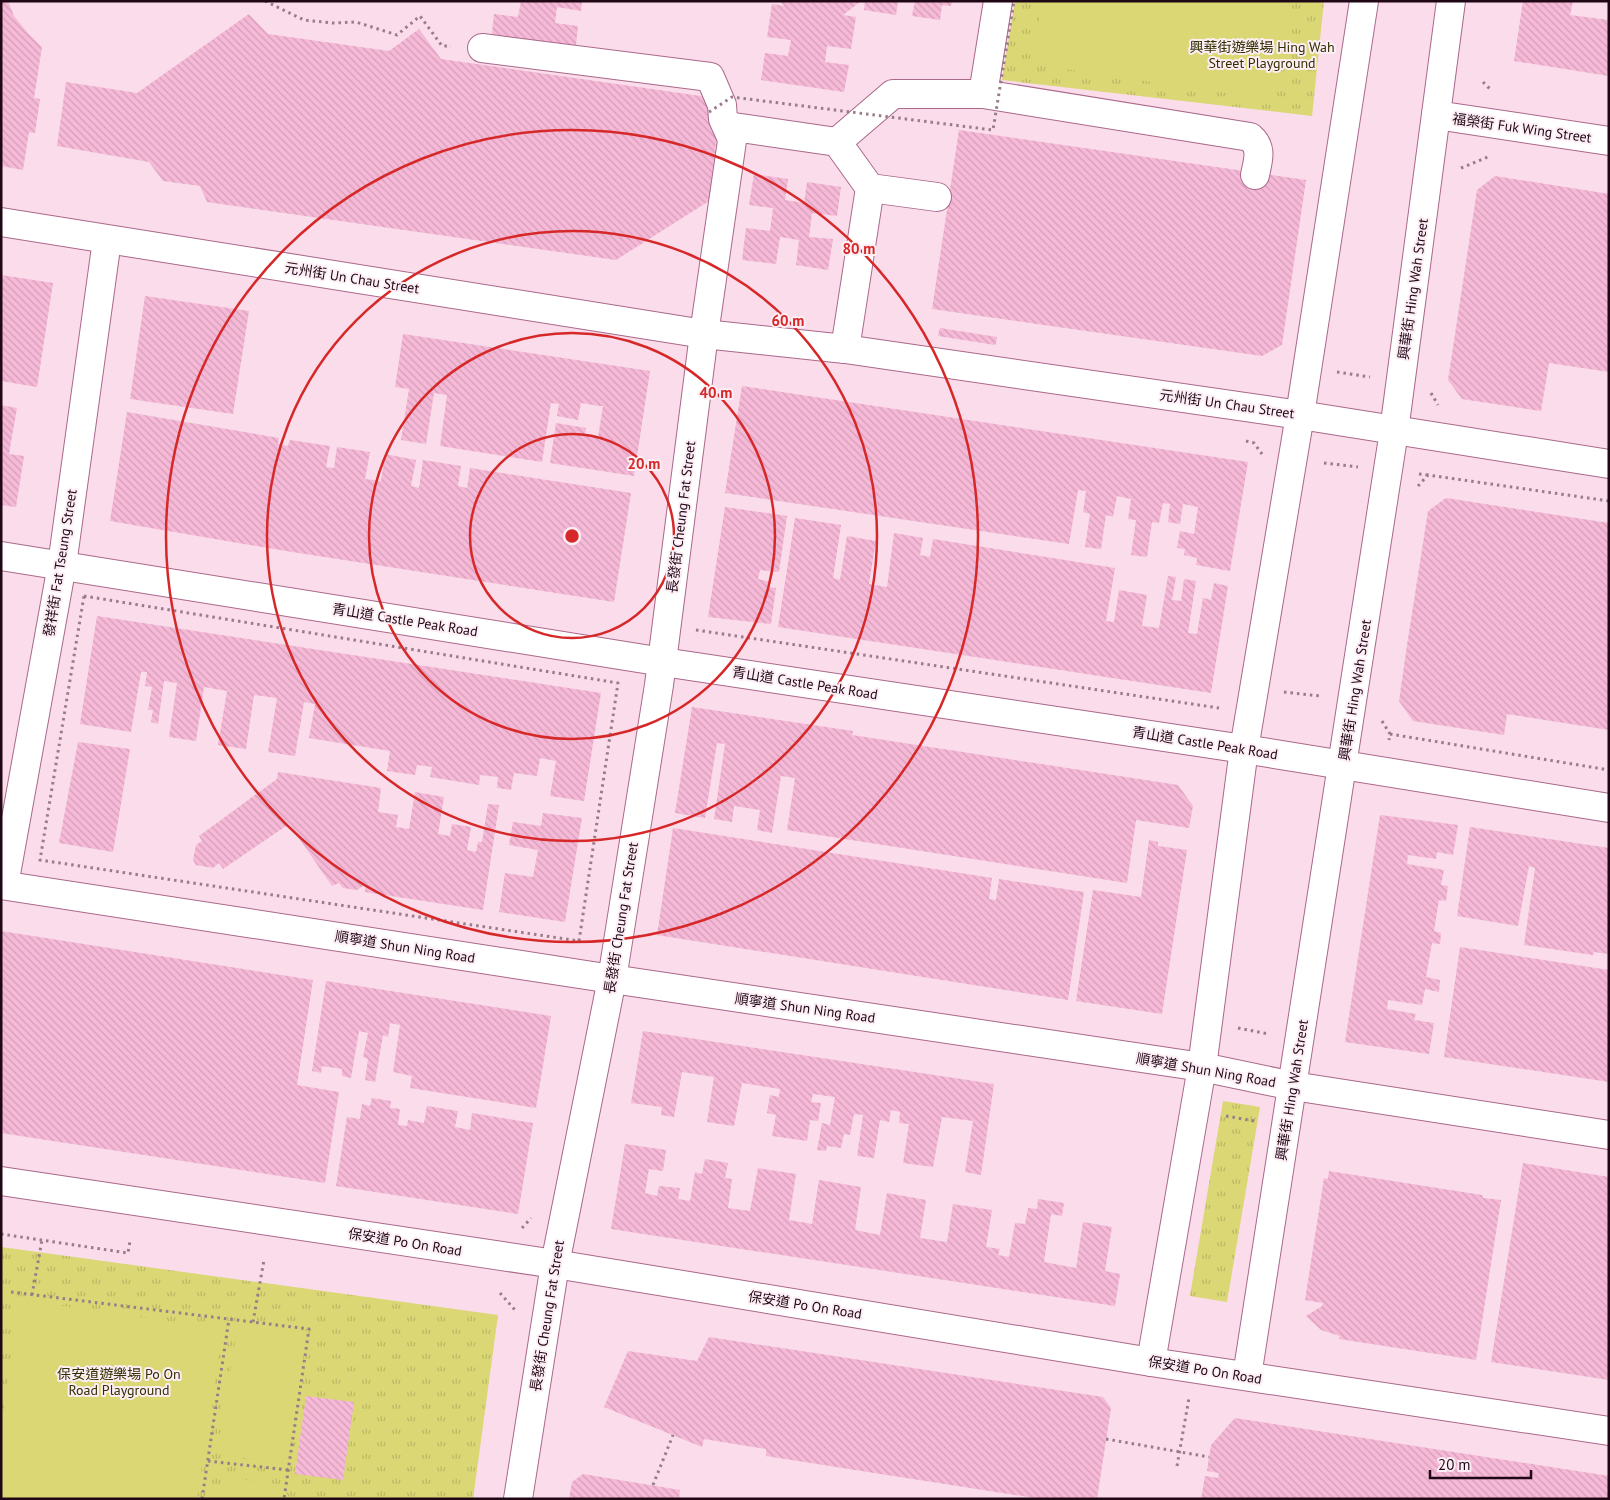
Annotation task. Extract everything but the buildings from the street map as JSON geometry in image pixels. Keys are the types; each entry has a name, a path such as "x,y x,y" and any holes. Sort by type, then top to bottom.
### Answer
{"street":[{"path":"983,94 998,1"},
{"path":"1151,1362 1202,1067 1244,749 1300,415 1364,1"},
{"name":"興華街 Hing Wah Street","path":"1247,1376 1394,431 1451,1"},
{"path":"482,48 710,77 722,104 723,119 732,140"},
{"path":"838,142 892,94 983,94 1250,137 1259,147 1255,175"},
{"name":"福榮街 Fuk Wing Street","path":"1436,115 1609,141"},
{"path":"704,334 734,126 838,142 870,188 845,349"},
{"path":"870,188 937,197"},
{"name":"元州街 Un Chau Street","path":"1,222 704,334 845,349 1300,415 1609,464"},
{"name":"發祥街 Fat Tseung Street","path":"3,885 62,566 107,240"},
{"name":"長發街 Cheung Fat Street","path":"518,1499 554,1264 612,979 663,662 704,334"},
{"name":"青山道 Castle Peak Road","path":"1,556 663,662 1244,749 1609,808"},
{"name":"順寧道 Shun Ning Road","path":"3,885 612,979 1202,1067 1293,1086 1609,1135"},
{"name":"保安道 Po On Road","path":"1,1181 554,1264 1151,1362 1609,1431"}],"path":[{"path":"265,1 304,20 332,24 356,22 397,35 420,16 442,46 482,48"},
{"path":"709,112 732,97 993,130 1014,1"},
{"path":"1460,177 1461,168 1490,156 1499,157"},
{"path":"1307,367 1401,382"},
{"path":"1242,440 1254,443 1263,456 1428,475 1609,500"},
{"path":"1417,487 1428,475"},
{"path":"84,596 618,683 579,941 40,860 84,596"},
{"path":"696,624 695,630 1223,709"},
{"path":"1255,688 1380,704 1382,722 1390,734 1609,770"},
{"path":"1207,1022 1300,1040"},
{"path":"1194,1111 1286,1126"},
{"path":"1,1234 128,1253 130,1241"},
{"path":"32,1294 42,1240"},
{"path":"253,1322 264,1260"},
{"path":"11,1292 310,1329 284,1499"},
{"path":"202,1499 228,1319"},
{"path":"1177,1466 1189,1394"},
{"path":"653,1486 673,1435"},
{"path":"1106,1439 1209,1457"},
{"path":"208,1461 288,1470"}],"green space":[{"name":"興華街遊樂場 Hing Wah Street Playground","path":"1015,1 1324,1 1312,116 1002,80"},
{"name":"興華街遊樂場 Hing Wah Street Playground","path":"1042,1 1288,1 1272,100 1032,64"},
{"path":"1223,1101 1260,1107 1227,1302 1190,1296"},
{"name":"保安道遊樂場 Po On Road Playground","path":"1,1247 498,1315 473,1499 1,1499"},
{"path":"20,1300 222,1329 197,1499 1,1499 1,1426"},
{"path":"238,1321 307,1331 288,1464 218,1454"},
{"path":"225,1476 271,1484 268,1499 222,1499"}]}
